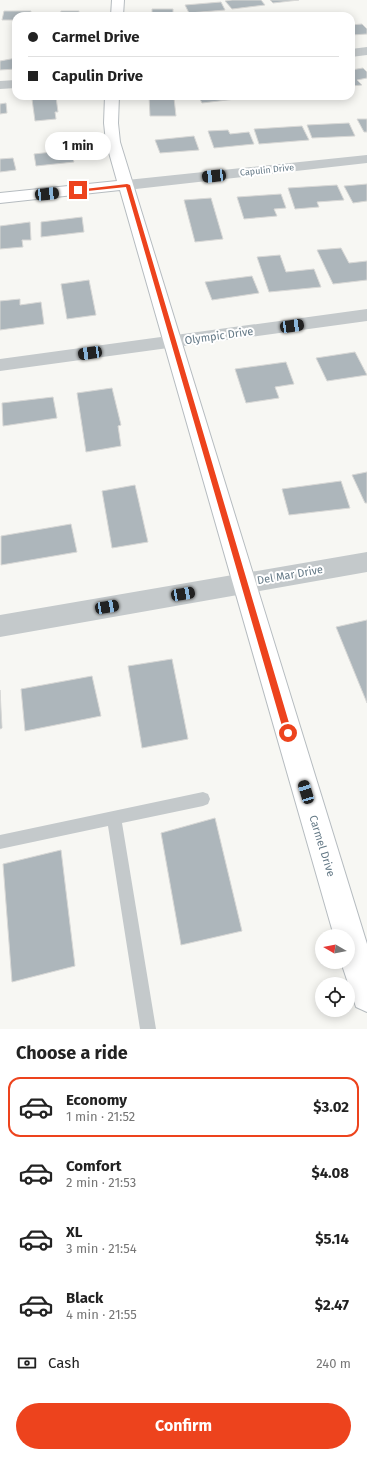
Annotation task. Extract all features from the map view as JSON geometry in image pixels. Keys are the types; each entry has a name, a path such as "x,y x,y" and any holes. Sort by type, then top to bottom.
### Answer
{"street":[{"path":"117,12 118,0"},
{"path":"355,52 367,51"},
{"path":"0,85 12,84"},
{"name":"Carmel Drive","path":"112,100 110,122 113,142 367,996"},
{"name":"Capulin Drive","path":"0,198 367,159"},
{"name":"Olympic Drive","path":"0,365 367,315"},
{"name":"Del Mar Drive","path":"0,626 367,562"}],"lane":[{"path":"0,842 203,799"},
{"path":"114,818 148,1029"}],"building":[{"path":"261,0 265,5 232,9 225,1"},
{"path":"270,0 299,0 273,3"},
{"path":"221,2 225,10 188,12 185,5"},
{"path":"152,9 173,9 173,12 152,12"},
{"path":"4,11 31,11 12,12 12,20 2,20"},
{"path":"61,11 79,11 79,12"},
{"path":"362,24 367,29 367,34 355,35 355,25"},
{"path":"12,59 12,69 0,70 0,61"},
{"path":"363,68 367,72 367,78 357,80 362,85 355,86 355,69"},
{"path":"32,100 56,100 58,112 55,112 56,119 35,121"},
{"path":"149,100 174,100 176,116 150,116"},
{"path":"200,100 227,100 202,103"},
{"path":"6,103 7,113 0,114 0,104"},
{"path":"357,119 367,119 367,132 364,132"},
{"path":"349,123 355,136 312,138 307,125"},
{"path":"302,126 309,140 259,144 254,129"},
{"path":"228,130 230,134 249,132 254,144 214,148 208,131"},
{"path":"194,136 199,150 160,153 155,140"},
{"path":"70,150 74,162 36,166 34,154"},
{"path":"13,158 16,170 0,172 0,159"},
{"path":"367,184 367,201 353,203 344,186"},
{"path":"337,185 344,200 317,202 319,207 295,209 288,188"},
{"path":"281,194 286,208 274,209 277,216 244,219 237,197"},
{"path":"211,198 223,239 195,242 184,200"},
{"path":"82,217 84,232 41,237 41,222"},
{"path":"30,222 31,240 22,240 23,247 0,249 0,226"},
{"path":"341,248 349,263 367,261 367,280 333,284 317,250"},
{"path":"280,255 286,272 314,269 321,287 269,292 257,257"},
{"path":"252,276 259,293 212,300 205,282"},
{"path":"89,280 96,315 67,319 61,284"},
{"path":"20,299 20,305 41,302 44,324 0,330 0,301"},
{"path":"355,352 367,375 327,381 316,358"},
{"path":"286,362 294,384 275,387 279,398 246,403 235,369"},
{"path":"112,388 121,425 118,426 121,446 86,452 77,393"},
{"path":"53,397 57,418 3,426 2,403"},
{"path":"367,472 367,503 365,503 352,475"},
{"path":"341,481 350,508 289,515 282,489"},
{"path":"135,485 148,542 112,548 102,491"},
{"path":"71,524 77,552 1,565 1,536"},
{"path":"367,620 367,703 336,627"},
{"path":"172,659 188,739 142,748 128,666"},
{"path":"92,676 101,716 25,731 21,689"},
{"path":"0,690 2,728 0,729"},
{"path":"215,818 242,931 181,945 161,833"},
{"path":"61,850 75,966 12,982 3,864"}],"route":[{"path":"78,190 127,185 288,733"}]}
